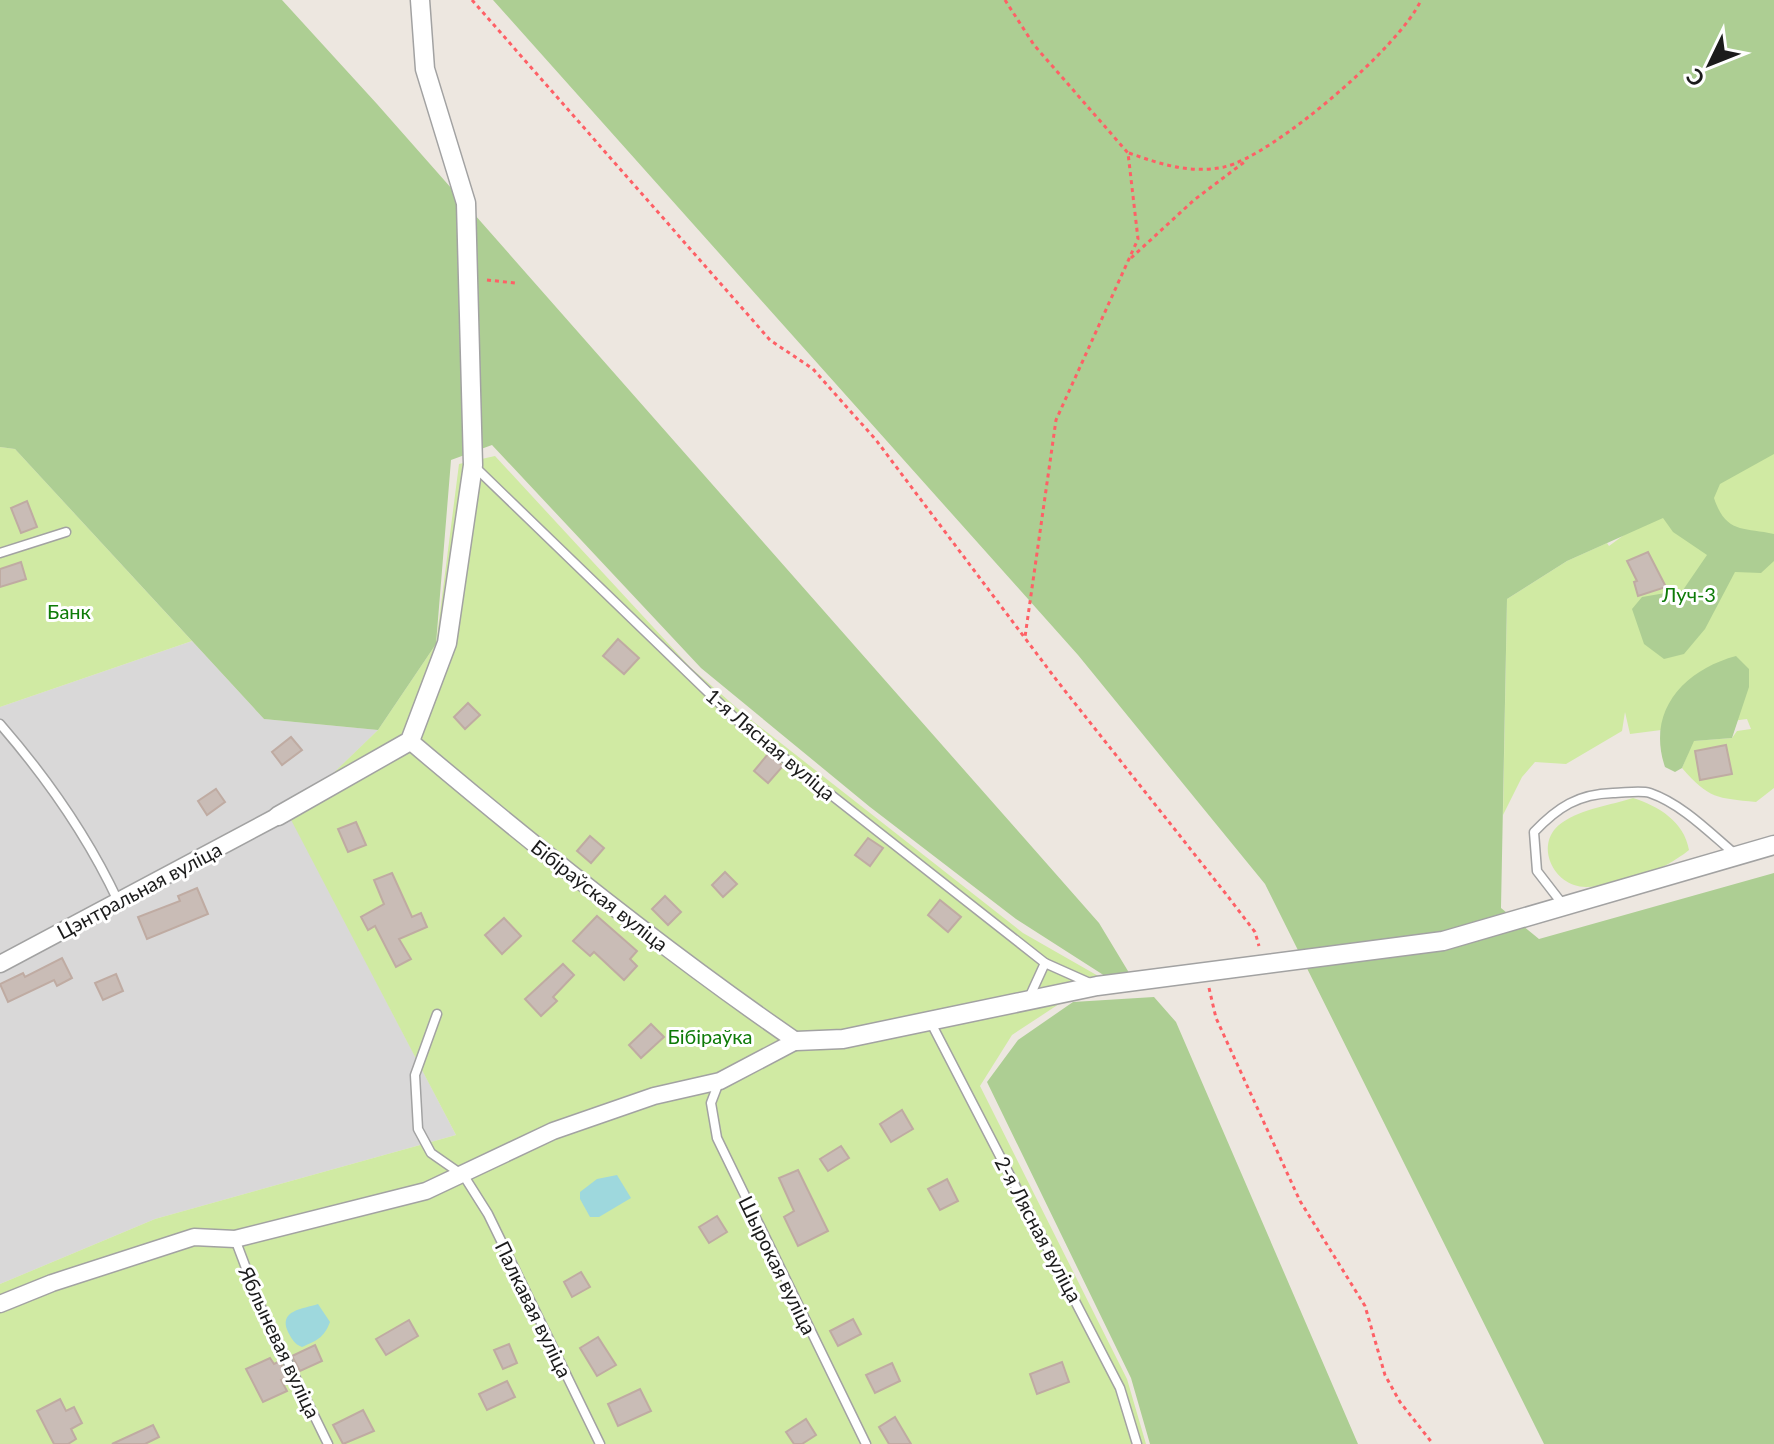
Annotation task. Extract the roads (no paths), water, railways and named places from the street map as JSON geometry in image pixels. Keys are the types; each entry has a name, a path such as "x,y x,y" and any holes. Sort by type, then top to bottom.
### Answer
{"street":[{"path":"278,816 410,741 447,643 473,465 465,273 466,203 425,69 420,0"},
{"name":"Бібіраўская вуліца","path":"410,741 721,990 796,1041"},
{"name":"Цэнтральная вуліца","path":"0,964 278,816"},
{"path":"0,1304 52,1283 194,1237 235,1239 426,1191 464,1176 553,1131 654,1096 720,1081 796,1041 843,1039 1097,986 1443,941 1774,845"}],"lane":[{"name":"1-я Лясная вуліца","path":"473,465 741,724 1045,963 1097,986"},
{"path":"0,553 66,532"},
{"path":"0,724 34,763 101,864 118,901"},
{"path":"1565,908 1537,871 1534,832 1557,808 1575,799 1596,793 1648,792 1671,803 1736,855"},
{"path":"1027,1002 1045,963"},
{"path":"437,1014 415,1075 418,1129 431,1153 464,1176"},
{"name":"2-я Лясная вуліца","path":"929,1019 1120,1388 1137,1444"},
{"name":"Шырокая вуліца","path":"720,1081 711,1103 717,1138 866,1444"},
{"name":"Палкавая вуліца","path":"464,1176 488,1214 600,1444"},
{"name":"Яблыневая вуліца","path":"235,1239 260,1305 328,1444"}],"water":[{"path":"617,1175 631,1198 599,1217 590,1217 580,1199 580,1192 597,1179"},
{"path":"318,1304 330,1322 319,1338 302,1347 288,1332 286,1319 294,1312"}],"park label":[{"name":"Луч-3","path":"1689,594"},
{"name":"Банк","path":"69,611"},
{"name":"Бібіраўка","path":"710,1036"}]}
